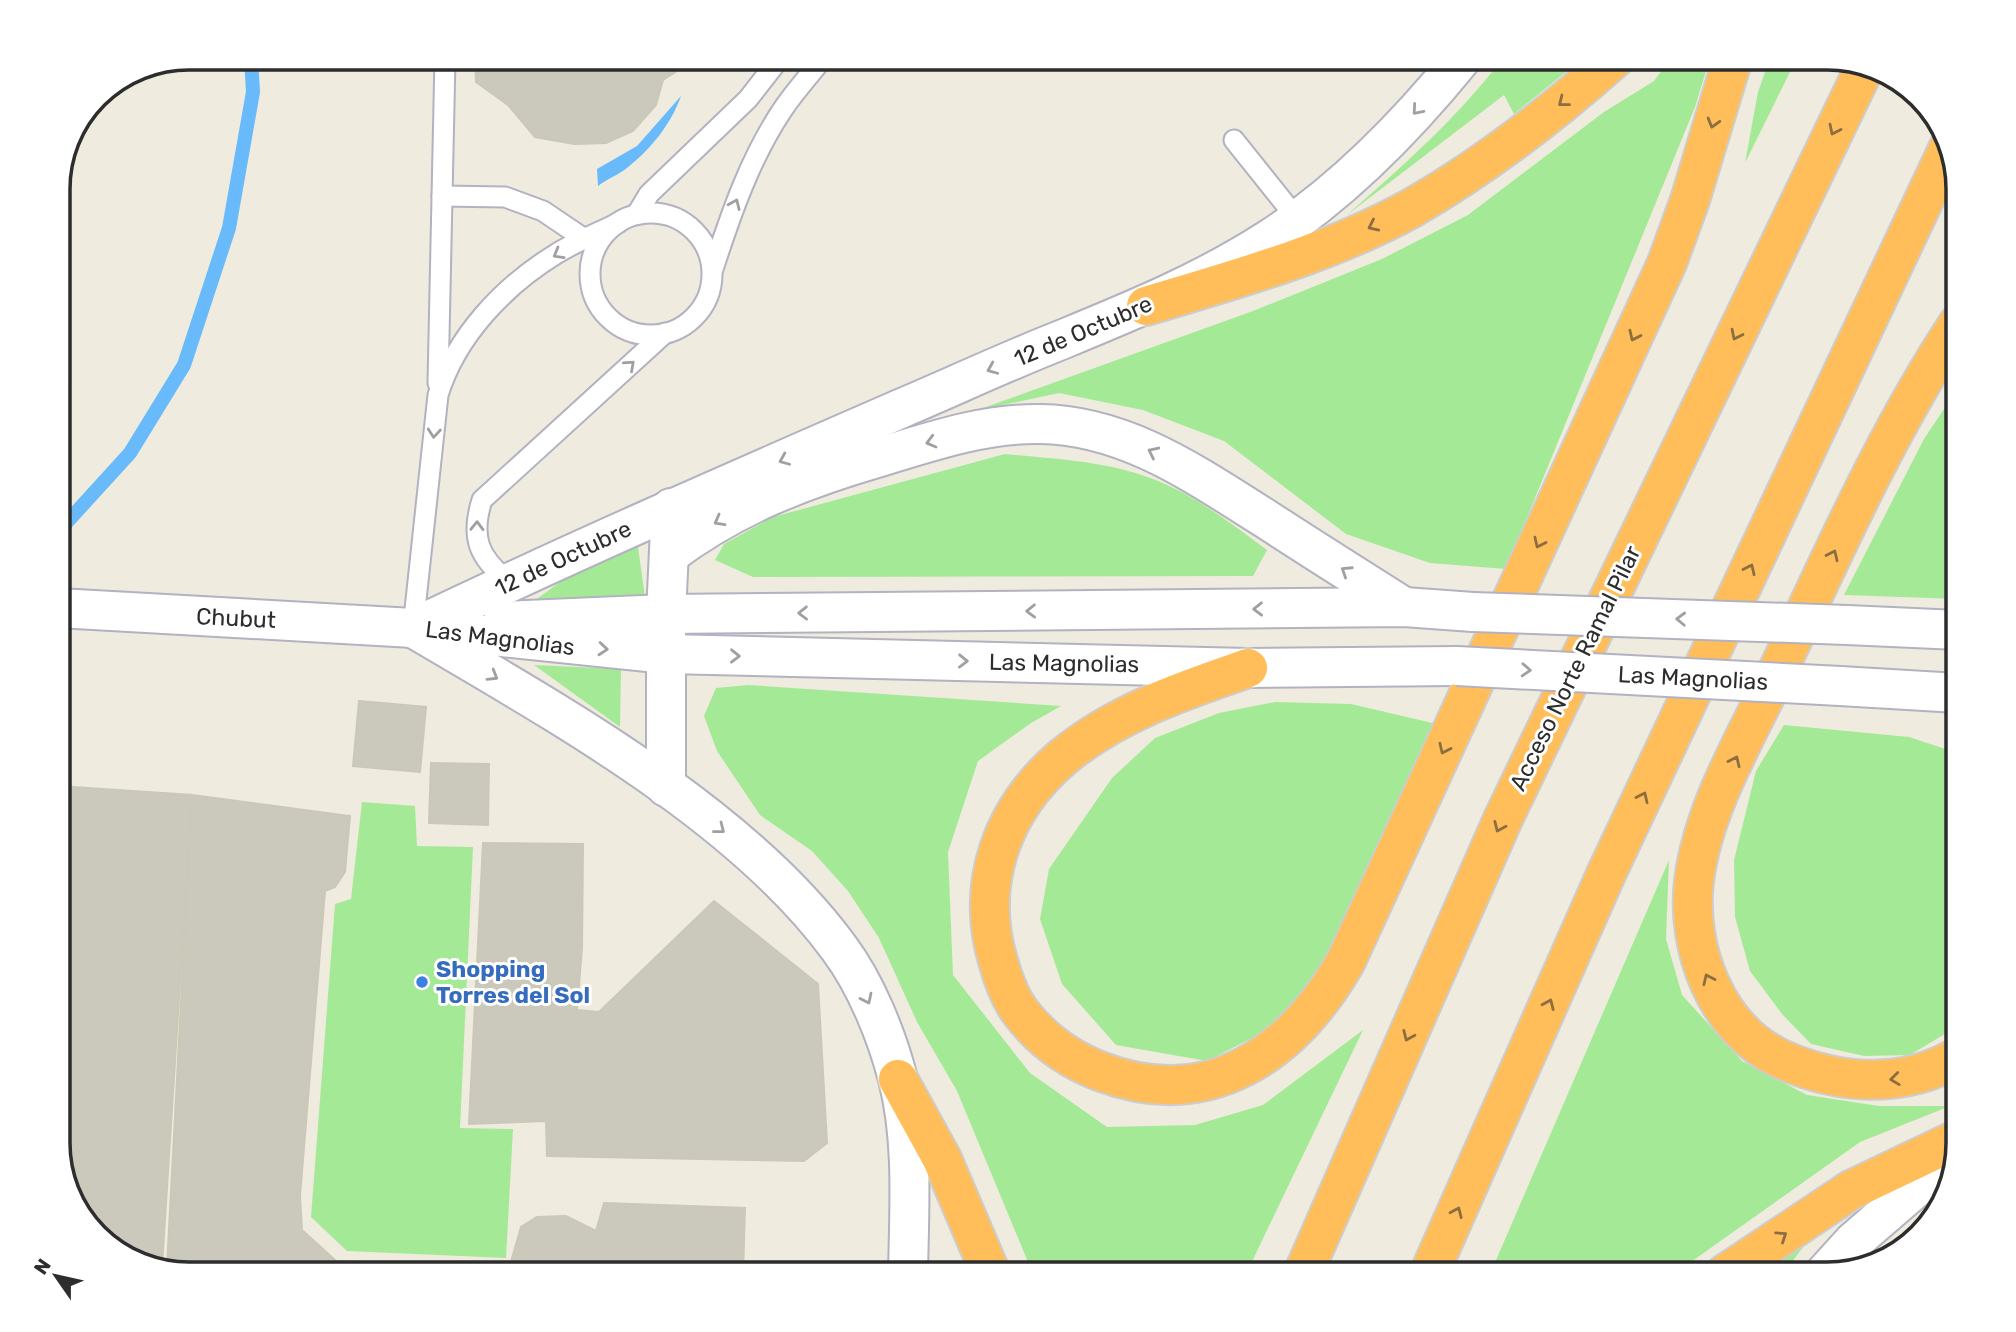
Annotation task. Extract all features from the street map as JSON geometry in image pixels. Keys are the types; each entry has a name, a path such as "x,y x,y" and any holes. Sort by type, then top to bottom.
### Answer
{"highway":[{"path":"1146,306 1268,268 1340,242 1408,209 1518,138 1600,70"},
{"path":"1248,667 1150,705 1089,738 1042,777 1009,823 997,848 991,875 990,920 993,946 1009,992 1020,1012 1052,1045 1072,1059 1118,1078 1169,1085 1216,1079 1261,1057 1278,1045 1306,1020 1325,998 1352,948 1667,264 1690,200 1729,70"},
{"name":"Acceso Norte Ramal Pilar","path":"1308,1262 1503,818 1861,75"},
{"path":"1434,1262 1607,872 1943,161"},
{"path":"1946,343 1898,421 1721,790 1700,856 1693,902 1698,949 1716,994 1743,1030 1773,1055 1817,1073 1868,1081 1917,1075 1946,1062"},
{"path":"898,1079 942,1159 986,1262"},
{"path":"1743,1262 1851,1190 1946,1145"}],"main road":[{"name":"12 de Octubre","path":"414,628 671,508 1043,347 1146,306 1222,268 1298,220 1333,192 1404,125 1452,70"},
{"path":"670,554 702,530 745,506 828,472 973,431 1040,424 1105,433 1170,461 1404,607"},
{"path":"666,787 666,614 671,508"},
{"name":"Las Magnolias","path":"414,628 566,617 666,614 1404,607 1473,612 1946,629"},
{"name":"Chubut","path":"70,609 414,628"},
{"name":"Las Magnolias","path":"414,628 667,654 1248,667 1457,666 1946,692"},
{"path":"414,628 546,707 666,787 752,854 789,888 825,930 857,979 898,1079 906,1129 908,1262"},
{"path":"1909,690 1946,711"},
{"path":"1835,1261 1853,1242 1944,1163"}],"lane":[{"path":"414,628 438,395 445,70"},
{"path":"638,214 649,194 739,107 770,70"},
{"path":"618,223 603,237 595,252 591,268 596,300 618,325 649,334 666,333 679,328 700,310 707,298 730,215 761,146 783,109 814,70"},
{"path":"1234,140 1298,220"},
{"path":"442,196 505,197 542,211 586,240"},
{"path":"438,395 460,347 487,311 521,279 557,253 618,223 638,214 670,215 684,223 704,243 713,269"},
{"path":"509,582 491,567 477,544 476,518 482,500 666,333"}],"green space":[{"path":"1494,70 1568,70 1514,114 1504,95 1347,215 1449,121"},
{"path":"1662,70 1706,70 1695,107 1506,569 1430,563 1346,534 1224,441 1143,410 1059,393 975,411 1253,311 1382,259 1468,215 1604,112 1654,81"},
{"path":"1766,70 1791,70 1745,163 1758,92"},
{"path":"1946,406 1946,599 1844,595 1924,439"},
{"path":"1005,454 1099,464 1153,479 1227,520 1267,550 1253,576 753,577 715,560 724,544 773,517"},
{"path":"637,540 645,597 534,601 567,577"},
{"path":"534,665 621,669 620,727"},
{"path":"748,685 1061,706 1031,723 978,761 948,852 953,975 1030,1073 1107,1127 1195,1125 1263,1105 1363,1030 1252,1262 1028,1262 957,1091 917,1022 879,938 848,891 812,851 760,815 717,751 704,716 716,688"},
{"path":"1275,702 1351,704 1441,725 1364,902 1309,989 1260,1034 1207,1061 1116,1045 1062,984 1040,919 1049,869 1112,778 1155,738 1219,713"},
{"path":"1784,725 1909,737 1946,749 1946,1033 1910,1055 1864,1056 1811,1044 1782,1014 1750,971 1735,917 1734,860 1756,771"},
{"path":"362,802 415,806 417,846 473,847 460,1128 513,1129 506,1258 347,1251 311,1217 335,904 351,899"},
{"path":"1669,860 1666,939 1682,995 1742,1061 1807,1095 1879,1106 1946,1106 1860,1142 1691,1262 1495,1262"},
{"path":"1812,1235 1792,1262 1775,1262"}],"water":[{"path":"681,96 666,126 644,153 627,168 598,186 597,169 637,146"}],"building":[{"path":"476,70 678,70 663,80 656,105 633,131 606,143 574,144 535,137 508,105 476,82"},
{"path":"359,701 426,707 420,772 353,766"},
{"path":"431,763 489,764 488,825 429,823"},
{"path":"70,787 192,795 162,1259 136,1250 111,1232 86,1202 74,1174 70,1151"},
{"path":"192,795 350,816 345,872 335,887 325,891 300,1196 302,1230 336,1261 358,1262 167,1260"},
{"path":"483,843 583,844 582,948 577,1010 599,1012 714,901 818,984 827,1143 804,1161 547,1156 546,1121 469,1124"},
{"path":"604,1203 745,1208 743,1262 511,1262 521,1227 537,1217 566,1216 596,1231"}],"waterway":[{"path":"70,519 130,453 184,365 229,228 253,92 252,70"}],"place":[{"name":"Shopping Torres del Sol","path":"422,982"}]}
